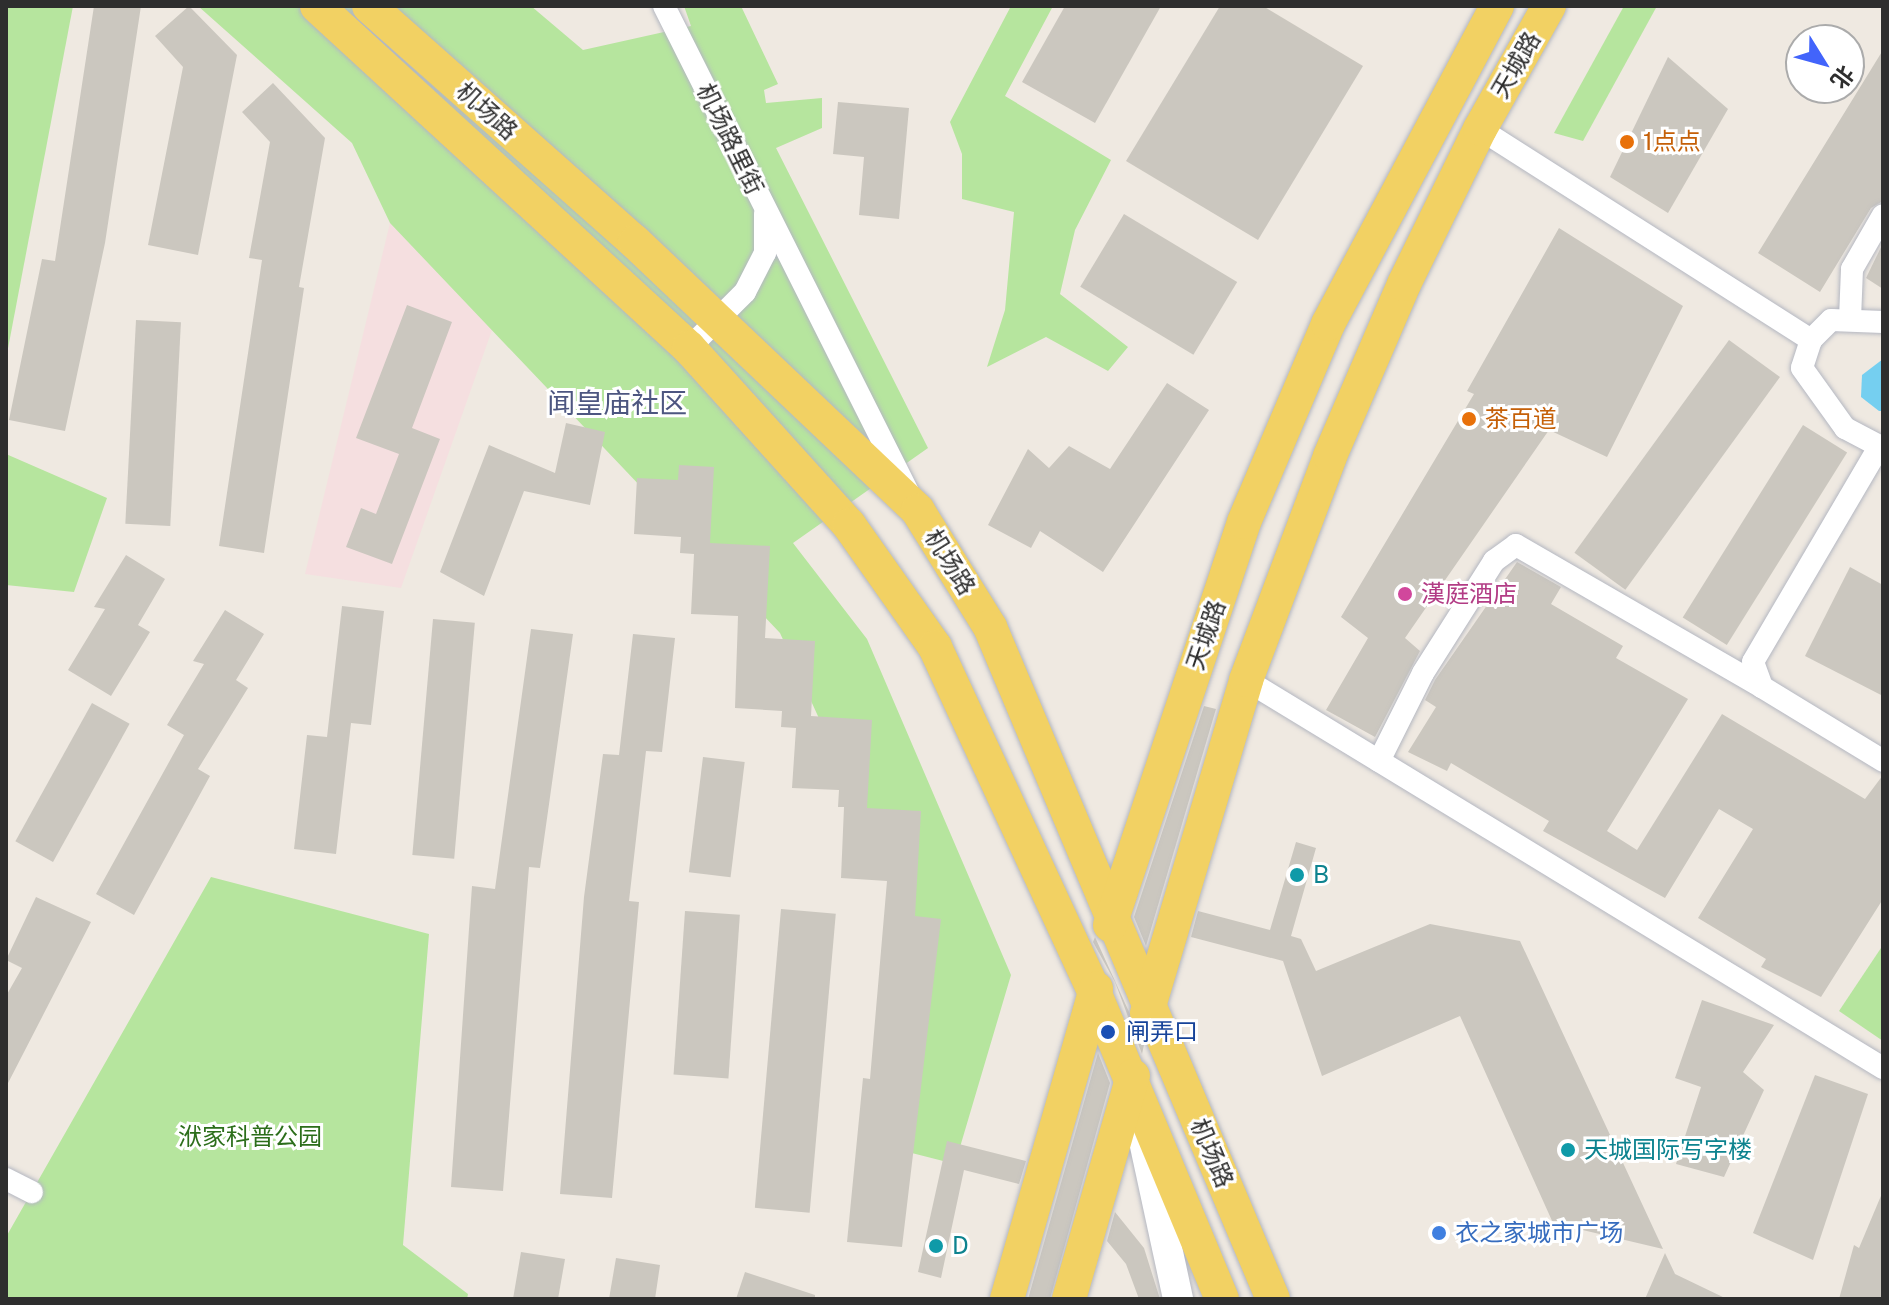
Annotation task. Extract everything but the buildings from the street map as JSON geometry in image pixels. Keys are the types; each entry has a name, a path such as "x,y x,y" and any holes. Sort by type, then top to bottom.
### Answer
{"main road":[{"name":"机场路","path":"317,6 689,348 849,525 935,647 1095,994 1222,1299"},
{"name":"机场路","path":"369,6 718,320 918,511 990,627 1273,1299"},
{"name":"天城路","path":"1007,1299 1095,994 1112,914 1256,494 1328,324 1497,6"},
{"name":"天城路","path":"1069,1299 1131,1083 1150,1004 1246,680 1341,429 1404,284 1480,129 1549,6"},
{"name":"机场路","path":"1131,1083 1178,1299"}],"street":[{"name":"机场路里街","path":"664,6 765,209 765,253 745,292 689,348"},
{"path":"1480,129 1811,340"},
{"path":"765,209 918,511"},
{"path":"1850,319 1852,269 1883,215"},
{"path":"1762,687 1753,662 1881,447 1845,428 1802,368 1811,340 1831,320 1883,322"},
{"path":"1379,761 1430,660 1494,561 1516,545 1883,761"},
{"path":"1246,680 1883,1068"},
{"path":"6,1179 32,1192"}],"shaded area":[{"path":"390,223 492,330 401,588 305,574"}],"green space":[{"path":"6,6 73,6 6,359"},
{"path":"198,6 531,6 583,50 691,26 684,6 741,6 778,84 764,90 766,103 822,98 822,128 776,148 928,448 793,543 867,639 1011,975 955,1164 900,1150 923,946 780,633 390,223 352,143"},
{"path":"1011,6 1053,6 1005,96 1111,160 1075,230 1060,294 1128,347 1108,371 1046,337 987,367 1005,310 1014,212 962,199 962,154 950,122"},
{"path":"1624,6 1657,6 1583,141 1554,133"},
{"path":"6,454 107,498 74,592 6,585"},
{"name":"洑家科普公园","path":"211,877 429,934 403,1245 468,1294 467,1299 6,1299 6,1237"},
{"path":"1883,945 1883,1041 1839,1011"}],"water":[{"path":"1883,359 1883,411 1879,411 1861,397 1862,375"}],"place":[{"name":"1点点","path":"1627,142"},
{"name":"茶百道","path":"1469,419"},
{"name":"漢庭酒店","path":"1405,594"},
{"name":"B","path":"1297,875"},
{"name":"闸弄口","path":"1108,1032"},
{"name":"天城国际写字楼","path":"1568,1150"},
{"name":"衣之家城市广场","path":"1439,1233"},
{"name":"D","path":"936,1246"}],"district":[{"name":"闻皇庙社区","path":"617,403"}]}
